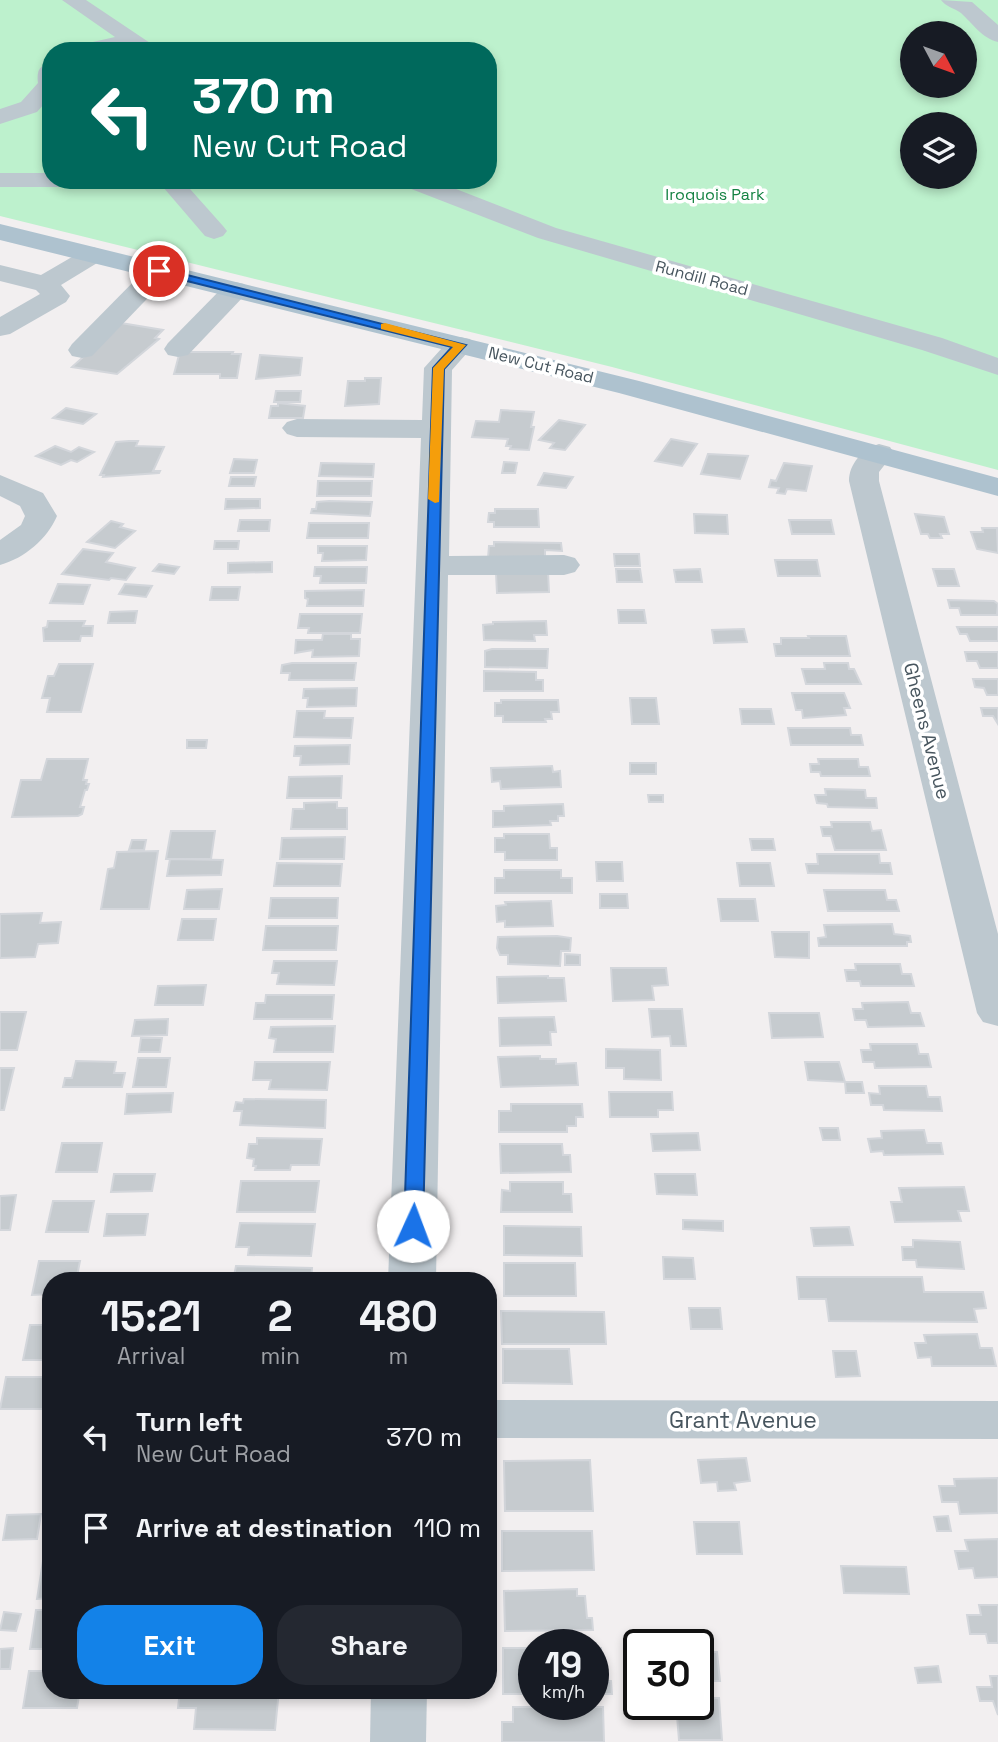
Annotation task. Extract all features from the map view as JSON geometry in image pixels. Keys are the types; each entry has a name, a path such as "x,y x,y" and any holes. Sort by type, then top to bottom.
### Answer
{"main road":[{"name":"New Cut Road","path":"7,240 93,255 460,345 998,486"}],"street":[{"path":"72,0 137,42"},
{"path":"951,0 970,10 998,36"},
{"path":"0,117 29,107 42,92"},
{"path":"0,180 42,180"},
{"path":"177,189 214,231"},
{"name":"Rundill Road","path":"433,189 547,233 920,340 998,367"},
{"path":"45,284 93,255"},
{"path":"82,350 159,271"},
{"path":"0,273 45,284 57,296 0,328"},
{"path":"178,349 235,290"},
{"path":"412,1272 438,368 460,345"},
{"path":"297,428 437,429"},
{"name":"Gheens Avenue","path":"879,453 864,471 864,481 998,1013"},
{"path":"0,484 32,500 40,510 40,520 35,530 0,555"},
{"path":"433,565 564,565"},
{"name":"Grant Avenue","path":"497,1419 998,1420"},
{"path":"398,1742 399,1699"}],"green space":[{"name":"Iroquois Park","path":"0,0 998,0 998,470 612,367 0,216"}],"building":[{"path":"121,323 163,330 155,338 159,339 117,374 72,367"},
{"path":"187,352 241,354 237,378 220,378 220,374 174,374 179,355"},
{"path":"260,355 302,358 300,375 256,379"},
{"path":"365,378 381,378 379,404 345,406 348,381 365,381"},
{"path":"276,391 301,391 300,402 274,402"},
{"path":"278,403 305,406 303,418 269,418 271,406 278,406"},
{"path":"66,408 96,414 83,424 53,418"},
{"path":"501,410 534,412 529,450 510,449 511,446 506,446 508,439 472,437 476,421 499,422"},
{"path":"559,420 585,425 565,450 550,448 554,443 539,440"},
{"path":"671,439 697,444 682,466 655,461"},
{"path":"138,441 136,446 164,447 153,471 160,471 159,473 103,477 104,475 100,475 116,442"},
{"path":"55,446 71,452 79,447 94,452 77,462 71,460 61,465 36,456"},
{"path":"708,454 748,456 740,479 701,474"},
{"path":"234,459 257,460 254,473 230,473"},
{"path":"504,462 517,463 515,473 502,473"},
{"path":"321,463 374,464 373,477 319,476"},
{"path":"784,463 812,466 806,491 787,489 785,494 777,493 779,488 769,487 771,480 776,481"},
{"path":"544,473 573,477 566,488 538,485"},
{"path":"231,477 256,477 254,486 229,486"},
{"path":"318,481 372,481 371,496 317,496"},
{"path":"226,499 260,499 260,508 225,509"},
{"path":"317,502 372,502 370,516 311,513 312,509 316,509"},
{"path":"495,509 538,509 539,527 494,527 494,522 488,522 489,513 495,513"},
{"path":"694,514 727,515 728,534 695,533"},
{"path":"915,514 944,517 949,534 940,534 942,538 930,538 928,534 921,534"},
{"path":"240,520 270,520 269,531 238,531"},
{"path":"789,520 831,520 834,534 792,534"},
{"path":"111,521 135,531 115,548 87,542"},
{"path":"309,523 369,523 368,538 307,538"},
{"path":"982,528 997,528 998,553 977,549 971,532 983,532"},
{"path":"215,541 239,541 238,549 214,549"},
{"path":"494,542 561,543 562,551 545,550 545,561 488,558 489,546 494,546"},
{"path":"318,546 367,546 366,560 322,561 323,553 318,553"},
{"path":"83,549 113,553 106,562 135,568 126,580 62,574"},
{"path":"614,554 639,554 640,566 615,566"},
{"path":"775,560 817,560 820,576 778,576"},
{"path":"272,562 272,572 228,573 228,563"},
{"path":"159,564 179,567 174,574 153,571"},
{"path":"315,567 367,567 366,583 320,583 321,576 314,576"},
{"path":"616,569 640,569 642,582 617,582"},
{"path":"700,569 702,582 676,582 674,570"},
{"path":"933,569 954,569 959,586 938,586"},
{"path":"548,572 549,592 497,593 496,573"},
{"path":"58,584 90,585 83,604 50,603"},
{"path":"125,584 152,586 146,597 119,594"},
{"path":"212,587 240,587 238,600 210,600"},
{"path":"364,590 363,606 307,606 308,599 305,598 305,591"},
{"path":"948,600 994,601 998,604 997,615 961,615 959,608 950,608"},
{"path":"618,610 644,610 646,623 619,623"},
{"path":"137,611 135,623 108,623 110,612"},
{"path":"300,614 362,614 360,633 308,633 309,628 298,628"},
{"path":"48,621 85,621 83,626 93,626 92,636 81,636 80,641 44,641 43,628 47,627"},
{"path":"546,621 547,635 534,635 535,641 484,640 483,625 493,622"},
{"path":"957,627 998,627 998,641 970,641 967,634 960,634"},
{"path":"744,629 747,642 714,643 712,630"},
{"path":"323,634 351,634 351,639 360,639 359,656 312,657 313,650 295,653 296,640 322,640"},
{"path":"808,636 846,636 850,656 776,656 774,644 781,644 781,638 809,638"},
{"path":"548,649 547,668 485,667 485,651"},
{"path":"965,652 998,652 998,668 980,668 977,661 967,661"},
{"path":"356,663 354,680 289,680 290,673 281,673 282,665"},
{"path":"824,663 848,663 849,669 854,669 861,684 806,684 802,669 825,669"},
{"path":"59,664 93,664 81,712 47,712 50,698 42,698 48,676 54,676"},
{"path":"484,671 536,672 536,680 543,680 543,691 484,691"},
{"path":"973,679 998,679 998,695 987,695 984,688 975,687"},
{"path":"357,688 356,706 307,707 308,698 303,698 304,689"},
{"path":"792,693 844,693 850,708 844,708 846,715 803,718 802,710 796,710"},
{"path":"630,698 656,698 659,724 632,724"},
{"path":"501,700 558,700 559,712 551,712 552,719 545,719 546,722 503,722 503,716 495,716 495,703 501,703"},
{"path":"981,708 998,708 998,724 993,716 983,716"},
{"path":"740,709 771,709 774,724 742,724"},
{"path":"297,711 325,711 324,718 353,718 351,738 294,737"},
{"path":"788,728 850,728 851,735 861,735 863,745 791,745"},
{"path":"187,740 207,740 206,748 187,748"},
{"path":"350,745 349,764 300,765 301,756 294,756 295,746"},
{"path":"47,759 88,759 83,780 87,780 86,784 89,784 80,807 84,807 82,814 12,817 21,780 41,780"},
{"path":"818,759 858,759 859,767 868,767 870,776 821,776 820,772 811,772 810,764 819,764"},
{"path":"630,763 656,763 656,774 630,774"},
{"path":"552,766 553,772 560,771 561,787 501,789 500,781 492,782 491,768"},
{"path":"342,776 341,798 287,798 289,777"},
{"path":"825,789 865,790 866,798 876,798 877,808 828,807 827,804 817,803 815,795 826,795"},
{"path":"648,795 663,795 663,802 649,802"},
{"path":"337,802 337,808 347,808 347,829 291,829 293,809 304,809 304,803"},
{"path":"563,804 564,816 558,816 558,821 550,821 551,825 493,827 493,811 504,811 504,806"},
{"path":"831,822 870,822 872,831 881,830 886,850 835,850 831,836 823,836 821,827 832,827"},
{"path":"171,831 215,831 211,859 166,859"},
{"path":"504,834 549,834 550,848 557,848 557,860 505,860 505,852 495,852 495,838 504,838"},
{"path":"345,837 344,859 280,859 282,838"},
{"path":"750,839 773,839 775,850 752,850"},
{"path":"132,840 146,840 144,850 129,850"},
{"path":"158,851 149,909 101,909 108,869 114,868 117,852"},
{"path":"817,854 879,854 880,863 890,863 892,874 808,873 806,864 818,864"},
{"path":"170,859 223,860 221,875 167,876"},
{"path":"596,862 622,862 623,881 597,881"},
{"path":"277,863 342,864 340,886 274,886"},
{"path":"737,863 770,863 774,886 740,886"},
{"path":"504,870 561,870 561,878 572,878 572,893 495,893 495,878 504,878"},
{"path":"222,889 219,909 184,909 187,890"},
{"path":"824,890 885,890 887,900 896,900 899,911 828,911"},
{"path":"600,894 627,894 628,908 600,908"},
{"path":"271,898 338,898 337,918 269,918"},
{"path":"718,899 755,899 758,921 721,921"},
{"path":"551,901 553,926 505,927 505,921 497,922 496,906 506,905 505,902"},
{"path":"42,913 40,923 61,922 58,943 38,944 35,957 0,958 0,914"},
{"path":"182,919 216,919 213,940 178,940"},
{"path":"892,924 894,934 910,936 911,942 907,942 907,946 819,946 818,938 826,937 824,925"},
{"path":"266,926 338,926 336,950 263,950"},
{"path":"772,932 809,932 809,958 775,957"},
{"path":"498,937 571,938 570,951 561,951 560,966 508,964 508,955 500,955 497,948"},
{"path":"565,954 580,955 580,965 565,965"},
{"path":"274,961 337,961 334,985 277,984 279,973 272,973"},
{"path":"855,964 900,964 902,974 911,974 914,986 861,986 860,981 847,981 845,970 856,970"},
{"path":"611,968 666,968 668,985 652,986 654,1000 613,1001"},
{"path":"497,977 564,978 566,1001 498,1003"},
{"path":"206,985 203,1005 155,1005 158,986"},
{"path":"266,995 334,995 332,1019 254,1019 256,1003 265,1003"},
{"path":"908,1002 911,1013 920,1013 924,1026 868,1027 866,1020 855,1020 853,1009 863,1009 862,1003"},
{"path":"649,1009 682,1009 686,1046 671,1046 670,1036 652,1037"},
{"path":"0,1012 26,1012 17,1050 0,1050"},
{"path":"769,1013 819,1013 823,1037 772,1038"},
{"path":"554,1017 556,1032 550,1032 551,1045 500,1046 499,1018"},
{"path":"168,1019 167,1035 132,1036 135,1020"},
{"path":"335,1026 333,1052 274,1052 276,1039 269,1038 271,1027"},
{"path":"141,1038 162,1038 160,1052 139,1052"},
{"path":"870,1044 917,1044 919,1054 928,1054 931,1067 875,1068 874,1062 863,1062 861,1050 871,1050"},
{"path":"606,1049 660,1050 661,1080 624,1079 624,1068 606,1068"},
{"path":"540,1056 540,1059 556,1059 556,1064 576,1063 578,1085 501,1087 498,1057"},
{"path":"138,1058 170,1058 166,1087 133,1087"},
{"path":"76,1061 116,1062 114,1073 125,1073 122,1087 63,1087 65,1078 72,1078"},
{"path":"255,1062 330,1062 327,1090 269,1089 271,1080 253,1080"},
{"path":"805,1062 839,1062 845,1082 808,1080"},
{"path":"0,1068 14,1068 4,1110 0,1110"},
{"path":"845,1082 862,1082 864,1093 846,1093"},
{"path":"879,1086 926,1086 928,1097 940,1097 942,1111 884,1110 883,1105 871,1105 869,1093 880,1094"},
{"path":"609,1092 672,1092 673,1110 658,1110 658,1117 610,1117"},
{"path":"173,1093 171,1112 125,1114 127,1094"},
{"path":"244,1099 326,1100 325,1128 240,1125 242,1111 234,1111 236,1102 243,1103"},
{"path":"511,1104 582,1104 583,1117 576,1117 576,1126 567,1126 567,1132 499,1132 499,1111 511,1111"},
{"path":"820,1128 838,1128 840,1140 823,1140"},
{"path":"924,1130 927,1143 941,1143 943,1154 884,1155 883,1151 871,1152 868,1139 882,1138 881,1131"},
{"path":"698,1133 700,1150 653,1151 651,1134"},
{"path":"257,1138 322,1139 319,1165 291,1165 290,1170 255,1170 254,1159 247,1158 249,1144 257,1144"},
{"path":"62,1143 102,1143 97,1172 56,1172"},
{"path":"500,1144 562,1144 563,1155 570,1155 571,1172 501,1173"},
{"path":"114,1174 155,1174 152,1191 111,1192"},
{"path":"655,1174 695,1174 697,1195 657,1194"},
{"path":"241,1181 319,1181 315,1212 237,1212"},
{"path":"510,1182 563,1182 563,1194 571,1194 572,1212 501,1212 502,1190 510,1191"},
{"path":"964,1187 969,1211 958,1211 961,1221 895,1222 891,1202 902,1202 899,1188"},
{"path":"16,1195 10,1230 0,1230 0,1196"},
{"path":"53,1201 94,1201 88,1232 46,1232"},
{"path":"107,1214 148,1214 145,1235 104,1236"},
{"path":"683,1220 723,1221 723,1231 683,1229"},
{"path":"240,1223 315,1224 311,1256 248,1255 249,1247 236,1247"},
{"path":"504,1226 581,1227 582,1256 504,1255"},
{"path":"849,1227 853,1245 814,1246 811,1228"},
{"path":"913,1240 960,1242 964,1269 917,1267 916,1260 903,1260 902,1247 913,1247"},
{"path":"663,1257 693,1258 695,1279 664,1279"},
{"path":"39,1261 80,1261 78,1272 42,1272 42,1294 32,1295"},
{"path":"504,1263 575,1263 576,1296 504,1296"},
{"path":"236,1266 312,1268 312,1272 235,1272"},
{"path":"797,1277 922,1277 924,1292 983,1292 986,1308 974,1309 977,1322 829,1321 826,1299 799,1299"},
{"path":"689,1308 720,1308 722,1329 691,1329"},
{"path":"501,1311 604,1312 606,1344 502,1344"},
{"path":"30,1325 42,1325 42,1360 23,1360"},
{"path":"977,1334 980,1348 992,1348 996,1366 932,1366 931,1357 918,1358 915,1343 926,1343 924,1335"},
{"path":"503,1349 569,1349 572,1384 503,1383"},
{"path":"833,1351 856,1351 860,1376 836,1377"},
{"path":"6,1377 42,1377 42,1409 0,1409"},
{"path":"746,1458 750,1481 734,1483 736,1490 718,1491 717,1482 701,1483 698,1460"},
{"path":"590,1460 593,1511 505,1511 504,1461"},
{"path":"998,1478 998,1513 960,1514 958,1502 942,1502 939,1486 955,1486 954,1479"},
{"path":"41,1514 37,1539 3,1540 7,1515"},
{"path":"948,1516 951,1531 937,1531 934,1517"},
{"path":"694,1522 739,1522 742,1554 697,1554"},
{"path":"502,1531 592,1531 594,1570 502,1571"},
{"path":"998,1539 998,1577 975,1578 973,1568 959,1569 955,1551 968,1551 965,1540"},
{"path":"841,1566 906,1567 909,1594 844,1593"},
{"path":"42,1568 42,1599 37,1599"},
{"path":"577,1589 577,1596 585,1596 587,1618 592,1618 593,1629 505,1631 504,1591"},
{"path":"979,1605 998,1605 998,1643 988,1643 986,1634 970,1634 967,1615 981,1615"},
{"path":"36,1610 42,1610 42,1649 30,1649"},
{"path":"4,1612 21,1614 16,1631 0,1630"},
{"path":"13,1648 10,1669 0,1669 0,1649"},
{"path":"503,1648 518,1648 518,1694 503,1694"},
{"path":"714,1652 717,1652 720,1681 714,1681"},
{"path":"938,1666 941,1682 918,1683 915,1668"},
{"path":"29,1671 42,1671 42,1699 78,1699 77,1708 23,1708"},
{"path":"990,1676 998,1676 998,1715 993,1701 980,1701 977,1687 992,1687"},
{"path":"609,1681 611,1681 612,1694 609,1694"},
{"path":"714,1698 719,1698 722,1740 679,1740 677,1720 714,1720"},
{"path":"179,1699 278,1699 275,1730 194,1729 196,1708 178,1708"},
{"path":"513,1707 518,1707 518,1720 603,1720 604,1742 502,1742 502,1722 513,1722"}],"slow traffic":[{"path":"385,327 460,345 438,368 435,499"}],"route":[{"path":"159,271 460,345 438,368 413,1226"}]}
